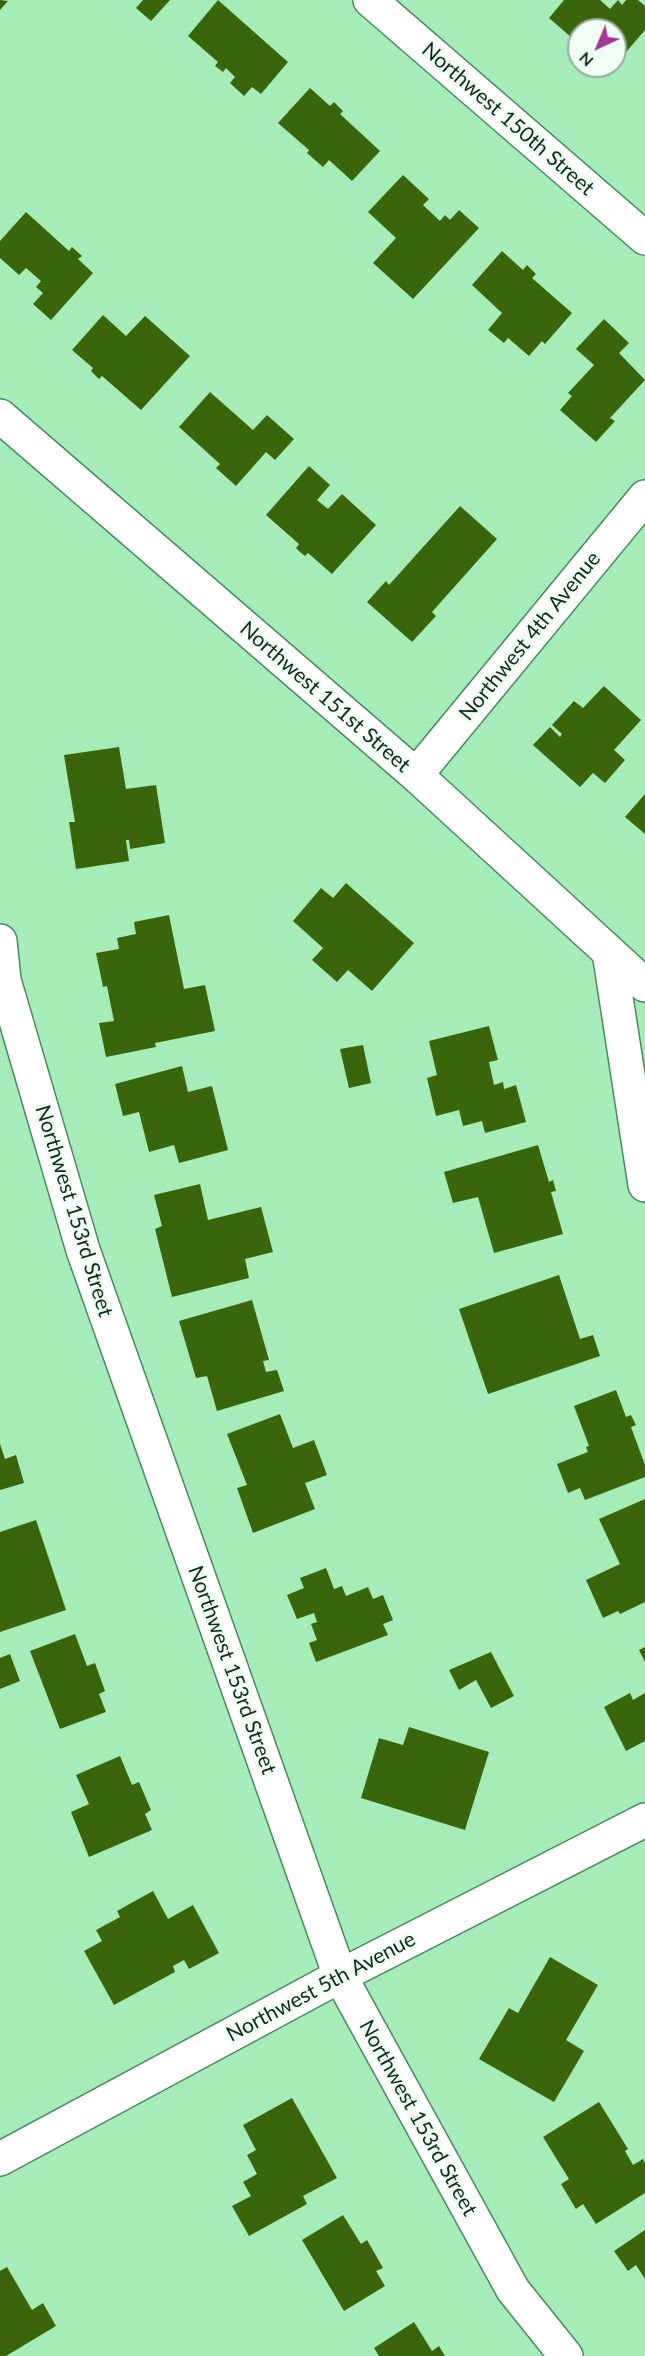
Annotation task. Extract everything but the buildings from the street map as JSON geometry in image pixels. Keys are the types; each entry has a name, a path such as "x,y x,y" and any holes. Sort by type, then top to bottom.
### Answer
{"street":[{"name":"Northwest 150th Street","path":"370,0 645,238"},
{"name":"Northwest 151st Street","path":"0,416 416,775 645,985"},
{"name":"Northwest 4th Avenue","path":"416,775 645,497"},
{"name":"Northwest 153rd Street","path":"0,940 4,980 83,1250 340,1976 513,2290 566,2356"},
{"path":"609,952 645,1185"},
{"name":"Northwest 5th Avenue","path":"0,2159 340,1976 645,1820"}]}
